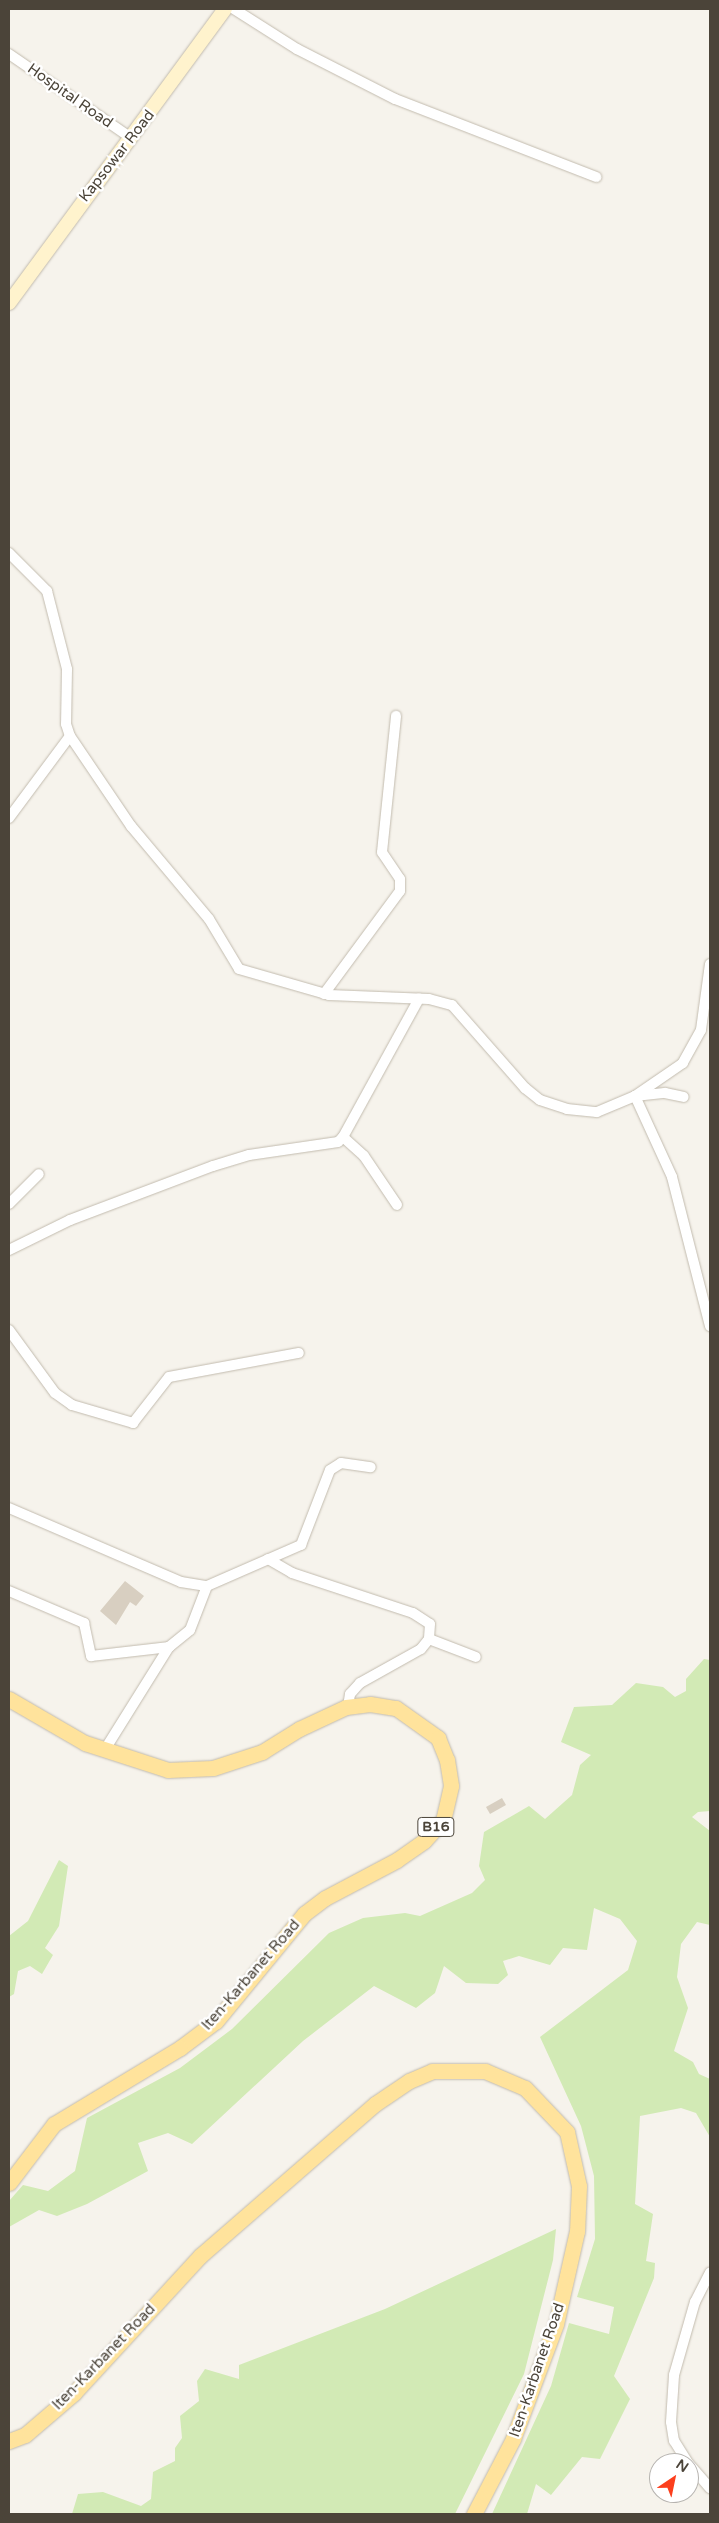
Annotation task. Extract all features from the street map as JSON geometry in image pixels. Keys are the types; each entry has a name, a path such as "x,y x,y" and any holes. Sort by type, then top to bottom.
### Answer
{"main road":[{"name":"Kapsowar Road","path":"9,303 225,9"},
{"name":"Iten-Karbanet Road","path":"9,1700 104,1751 168,1770 214,1768 262,1752 299,1729 348,1707 370,1704 396,1708 438,1738 447,1760 450,1786 442,1820 424,1841 397,1860 342,1888 304,1914 216,2021 180,2048 54,2124 9,2183"},
{"name":"Iten-Karbanet Road","path":"9,2440 25,2435 74,2393 200,2256 375,2104 408,2081 432,2072 485,2071 525,2088 567,2132 579,2186 577,2231 556,2324 513,2439 474,2514"}],"street":[{"path":"234,9 297,49 395,99 596,177"},
{"name":"Hospital Road","path":"9,54 131,138"},
{"path":"9,553 47,590 67,668 66,724 70,736 123,816 209,919 216,936 239,969 324,994 420,999 452,1005 525,1088 540,1100 567,1109 597,1112 635,1096 683,1063 701,1030 710,964"},
{"path":"324,994 400,892 400,880 382,852 396,716"},
{"path":"9,818 70,736"},
{"path":"9,1250 70,1220 213,1166 249,1155 338,1142 343,1137 420,999"},
{"path":"635,1096 665,1093 684,1097"},
{"path":"635,1096 672,1178 710,1326"},
{"path":"343,1137 360,1151 397,1205"},
{"path":"9,1204 39,1174"},
{"path":"9,1330 55,1393 72,1405 133,1423 169,1377 299,1353"},
{"path":"9,1508 181,1582 207,1586 301,1545 330,1470 341,1463 371,1467"},
{"path":"268,1559 292,1572 414,1613 430,1624 429,1639 421,1649 360,1683 350,1694 348,1707"},
{"path":"104,1751 169,1647 190,1630 207,1586"},
{"path":"9,1591 84,1623 91,1656 169,1647"},
{"path":"429,1639 476,1657"},
{"path":"682,2453 674,2441 671,2422 674,2375 695,2302 710,2273"},
{"path":"699,2475 710,2488"}],"green space":[{"path":"704,1659 710,1660 710,1811 698,1812 692,1817 710,1831 710,1925 697,1922 681,1944 677,1977 688,2008 674,2051 693,2062 699,2074 710,2079 710,2137 696,2113 681,2108 640,2116 635,2204 653,2214 646,2261 655,2263 654,2278 614,2376 630,2399 600,2459 582,2457 551,2495 536,2484 527,2514 492,2514 551,2386 569,2323 609,2334 614,2307 577,2297 595,2239 594,2176 581,2126 540,2037 628,1970 637,1941 620,1919 594,1908 587,1950 563,1948 550,1965 519,1956 503,1961 508,1975 498,1984 466,1983 444,1966 435,1993 416,2008 374,1986 303,2041 192,2144 168,2133 138,2143 148,2171 87,2204 57,2216 39,2210 9,2227 9,2201 23,2185 48,2191 75,2171 87,2118 180,2068 232,2029 329,1933 363,1918 405,1913 420,1916 472,1893 485,1880 479,1866 484,1832 529,1806 545,1819 572,1795 580,1765 591,1755 561,1742 574,1707 612,1705 636,1683 663,1687 675,1697 686,1691 686,1679"},
{"path":"59,1860 68,1866 59,1926 45,1948 53,1955 42,1974 30,1966 18,1971 14,1994 9,1997 9,1936 28,1921"},
{"path":"556,2229 553,2260 524,2374 455,2514 72,2514 78,2494 103,2492 141,2506 151,2499 153,2472 175,2461 175,2448 182,2438 180,2416 199,2401 197,2381 205,2369 239,2379 239,2365 385,2309"}],"building":[{"path":"125,1581 144,1596 136,1606 130,1602 116,1625 100,1611"},
{"path":"502,1798 506,1805 490,1814 486,1807"}]}
